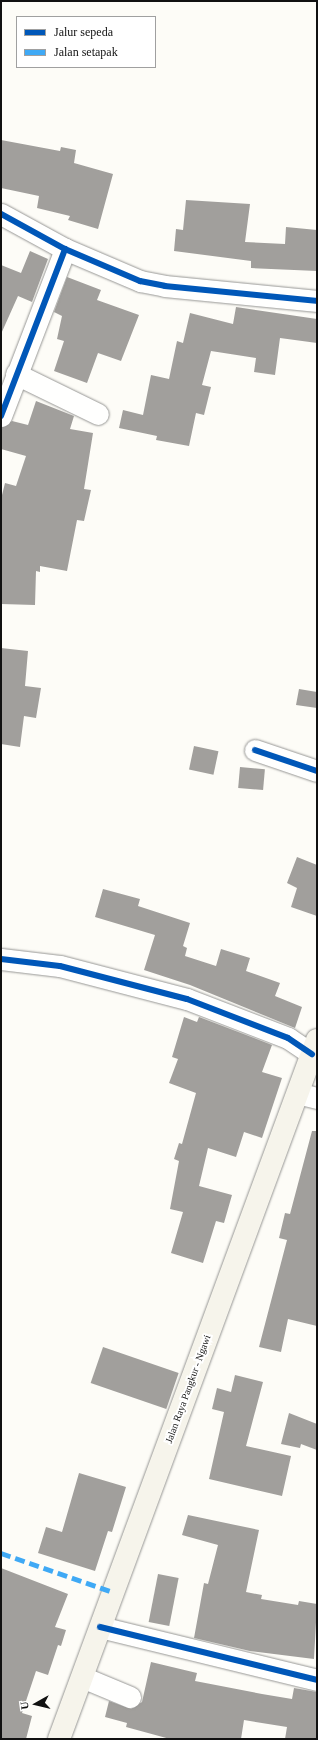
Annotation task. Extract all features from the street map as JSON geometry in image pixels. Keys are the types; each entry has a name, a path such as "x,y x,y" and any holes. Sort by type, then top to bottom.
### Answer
{"main road":[{"name":"Jalan Raya Pangkur - Ngawi","path":"59,1739 100,1627 307,1095 314,1047"}],"street":[{"path":"1,214 65,249 115,272 165,286 317,301"},
{"path":"1,416 65,249"},
{"path":"16,374 98,414"},
{"path":"255,750 317,771"},
{"path":"1,960 60,966 187,999 314,1047"},
{"path":"100,1627 317,1680"},
{"path":"82,1677 130,1697"}],"building":[{"path":"1,140 60,151 61,147 76,150 74,163 113,174 98,229 68,220 70,216 37,208 39,196 1,188"},
{"path":"186,200 250,204 245,242 285,244 286,227 317,230 317,271 251,268 251,261 174,251 176,229 183,230"},
{"path":"30,251 48,259 32,302 18,296 1,334 1,265 21,273"},
{"path":"67,277 101,290 97,300 139,315 121,361 98,353 87,383 54,371 64,341 57,339 62,316 54,312"},
{"path":"236,307 317,319 317,343 280,338 275,375 254,372 256,358 211,351 202,385 211,387 204,415 196,413 189,446 156,440 157,436 119,428 123,410 143,415 151,375 169,379 177,341 183,343 190,313 233,324"},
{"path":"36,401 74,416 70,429 93,433 84,489 91,490 84,521 77,520 67,571 40,566 40,572 36,571 35,605 1,604 1,499 5,483 16,486 26,456 1,449 1,428 12,421 28,425"},
{"path":"1,648 28,651 25,686 41,688 36,718 24,716 20,747 1,744"},
{"path":"299,689 317,692 317,708 296,705"},
{"path":"194,746 218,751 213,775 189,769"},
{"path":"240,767 265,769 263,790 238,788"},
{"path":"297,857 317,865 317,916 291,907 297,888 287,883"},
{"path":"103,889 140,899 138,906 190,923 183,946 187,948 185,956 216,966 221,949 250,958 246,971 280,983 275,996 302,1007 295,1028 190,985 144,970 155,935 95,917"},
{"path":"184,1017 197,1022 199,1017 272,1045 262,1072 282,1078 262,1138 244,1132 236,1157 208,1148 199,1186 232,1195 224,1223 216,1221 203,1263 171,1253 183,1212 170,1209 179,1161 174,1159 179,1143 182,1144 196,1093 169,1083 178,1059 172,1057"},
{"path":"312,1131 317,1131 317,1326 288,1319 281,1352 259,1347 287,1240 279,1238 285,1213 290,1214"},
{"path":"103,1347 179,1373 166,1409 91,1383"},
{"path":"235,1375 263,1382 246,1446 291,1456 282,1496 209,1479 224,1412 212,1409 217,1388 231,1392"},
{"path":"289,1413 317,1424 317,1450 301,1444 300,1448 281,1444"},
{"path":"79,1473 126,1487 112,1532 108,1531 95,1571 38,1553 46,1527 62,1532"},
{"path":"188,1515 259,1530 246,1592 262,1595 261,1599 298,1605 299,1601 317,1604 314,1659 250,1651 194,1638 204,1583 208,1584 218,1545 182,1535"},
{"path":"1,1568 68,1594 55,1627 66,1630 61,1646 58,1645 48,1675 36,1671 22,1713 32,1716 26,1739 1,1739"},
{"path":"158,1574 179,1578 169,1626 149,1622"},
{"path":"151,1662 197,1673 195,1681 262,1694 292,1699 294,1688 317,1692 316,1739 285,1739 287,1727 244,1720 241,1739 170,1739 126,1727 127,1723 105,1717 109,1701 131,1709 142,1702"}],"marked path":[{"path":"1,1553 113,1592"}],"cycle path":[{"path":"1,214 65,249 140,281 165,286 317,301"},
{"path":"1,416 65,249"},
{"path":"255,750 317,771"},
{"path":"1,959 60,966 187,999 288,1038 312,1054"},
{"path":"100,1627 317,1680"}]}
